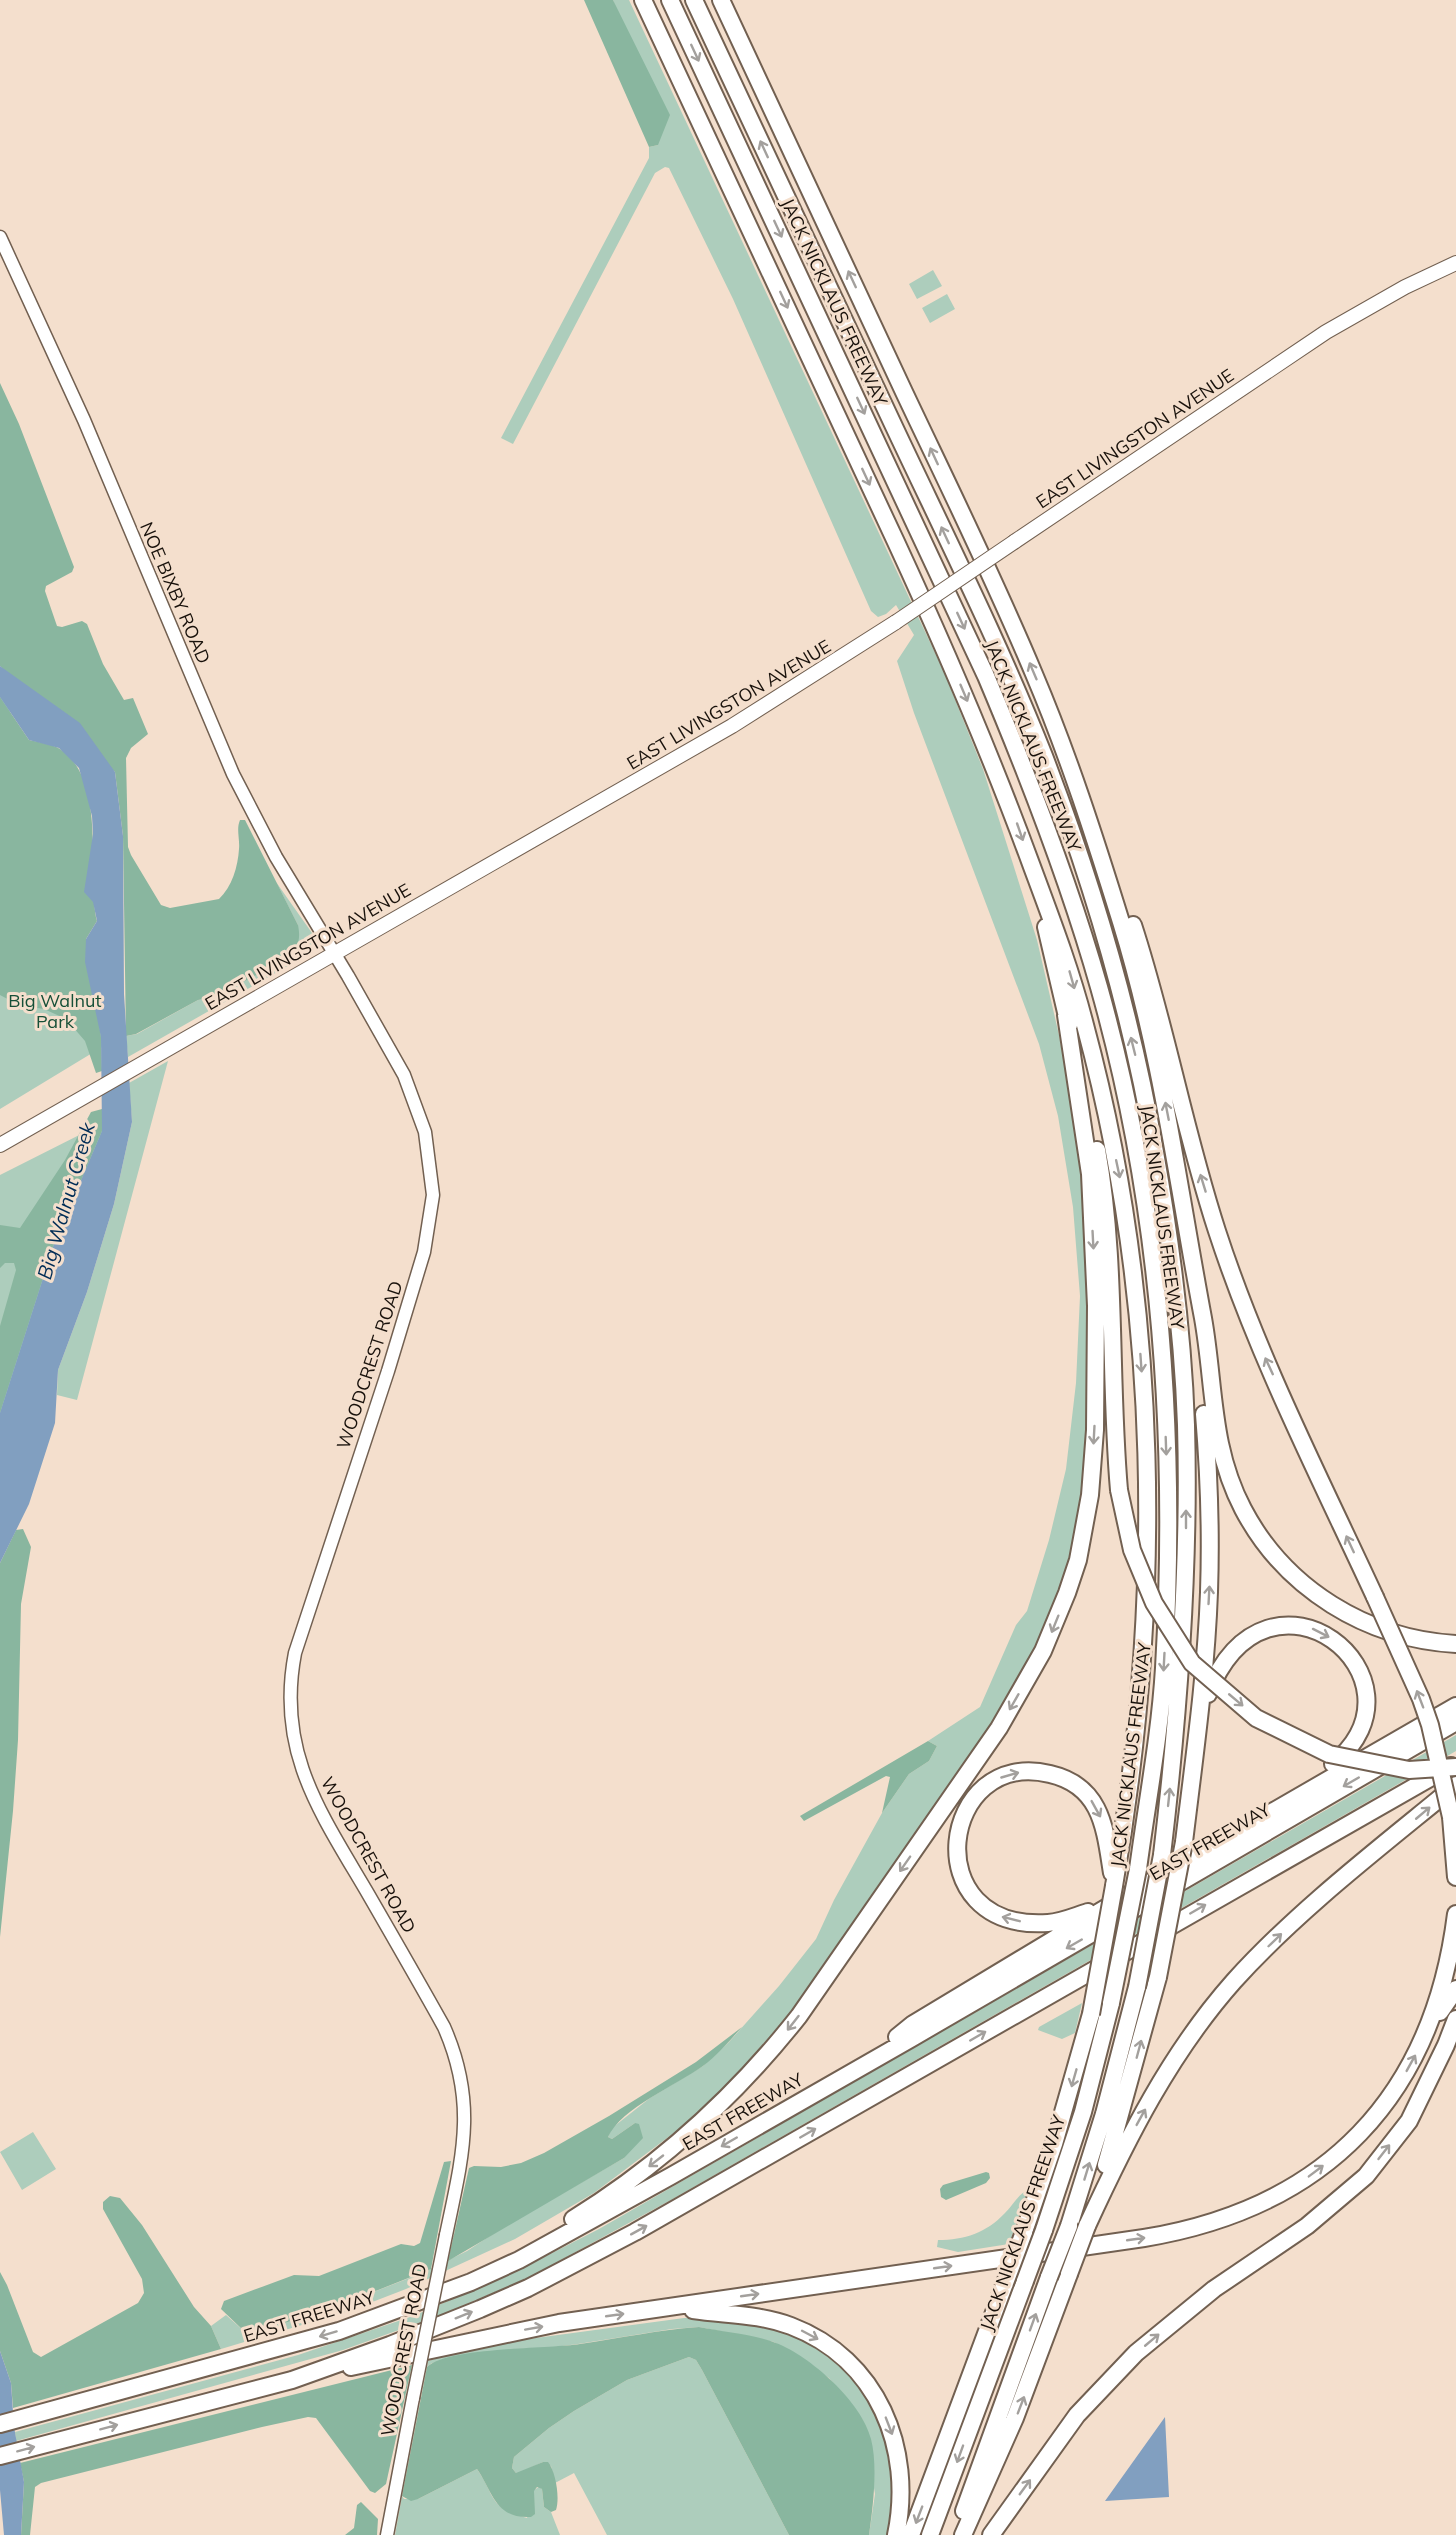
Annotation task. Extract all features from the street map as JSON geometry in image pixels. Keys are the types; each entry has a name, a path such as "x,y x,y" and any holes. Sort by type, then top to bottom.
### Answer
{"highway":[{"path":"643,0 944,646 1008,799 1063,947 1086,1028 1122,1192 1139,1328 1147,1460 1146,1604 1127,1813 1091,2014 1054,2144 1024,2232 911,2535"},
{"name":"JACK NICKLAUS FREEWAY","path":"670,0 986,676 1023,763 1090,957 1117,1056 1142,1186 1156,1290 1164,1392 1168,1519 1163,1671 1138,1869 1111,2003 1083,2112 1044,2230 930,2535"},
{"name":"JACK NICKLAUS FREEWAY","path":"694,0 1013,682 1044,757 1070,828 1118,985 1141,1082 1160,1180 1176,1298 1185,1402 1186,1527 1181,1668 1162,1855 1137,1987 1104,2114 1069,2226 956,2535"},
{"path":"721,0 1007,610 1054,726 1122,926 1151,1033 1176,1157 1204,1322 1220,1448 1242,1507 1258,1534 1293,1575 1344,1613 1395,1634 1418,1640 1456,1644"},
{"path":"1054,726 1072,752 1134,928 1167,1042 1198,1167 1244,1309 1421,1699 1438,1755 1451,1817 1456,1877"},
{"path":"1032,865 1090,1116 1104,1195 1114,1355 1113,1423 1119,1490 1132,1550 1154,1603 1192,1663 1256,1718 1329,1754 1409,1770 1456,1765"},
{"path":"383,2315 466,2278 586,2211 680,2142 737,2088 806,2007 999,1728 1043,1652 1078,1560 1090,1495 1095,1431 1096,1306 1090,1174 1066,1015"},
{"path":"963,2535 1016,2418 1087,2226 1121,2117 1158,1977 1184,1842 1204,1665 1210,1559 1198,1293"},
{"path":"1197,1737 1206,1700 1222,1664 1237,1647 1254,1634 1288,1625 1307,1627 1324,1634 1347,1652 1362,1678 1366,1694 1364,1719 1357,1739 1331,1767 1265,1815"},
{"path":"853,2072 913,2024 1109,1906 1456,1706"},
{"name":"EAST FREEWAY","path":"0,2424 295,2344 383,2315 471,2282 519,2260 853,2072 1456,1722"},
{"path":"292,2380 470,2313 573,2266 1456,1765"},
{"path":"1109,1906 1052,1922 1036,1923 1011,1920 988,1909 969,1890 958,1868 957,1836 965,1812 978,1793 1004,1776 1031,1771 1065,1778 1083,1790 1099,1813 1106,1832 1114,1886"},
{"path":"1087,2226 1120,2154 1154,2093 1193,2033 1234,1982 1310,1908 1456,1785"},
{"path":"1425,2036 1448,1969 1456,1914"},
{"path":"0,2456 292,2380 520,2330 1173,2234 1228,2218 1287,2191 1347,2146 1371,2121 1395,2090 1425,2036 1456,1989"},
{"path":"991,2535 1077,2415 1136,2353 1214,2289 1307,2226 1366,2176 1409,2121 1456,2019"},
{"path":"671,2307 745,2314 792,2326 822,2342 853,2367 879,2402 898,2451 902,2480 901,2513 896,2535"}],"main road":[{"name":"EAST LIVINGSTON AVENUE","path":"0,1145 732,726 896,622 1326,332 1405,287 1456,263"}],"street":[{"name":"NOE BIXBY ROAD","path":"0,237 80,410 233,774 276,858 334,953"},
{"name":"WOODCREST ROAD","path":"334,953 404,1075 416,1102 430,1153 433,1195 420,1268 295,1653 291,1680 291,1718 302,1771 314,1802 444,2027 456,2056 463,2089 464,2135 387,2535"}],"green space":[{"path":"584,0 613,0 670,115 658,145 649,147"},
{"path":"613,0 629,0 944,672 983,769 1037,940 1059,1035 1074,1119 1082,1185 1088,1280 1090,1447 1070,1577 1016,1693 798,2004 738,2073 683,2126 594,2193 515,2239 406,2289 349,2311 221,2349 211,2326 226,2315 244,2331 264,2330 348,2302 422,2273 467,2251 502,2228 624,2158 635,2123 612,2139 608,2137 612,2128 650,2098 703,2066 729,2042 779,1986 816,1939 834,1900 882,1813 909,1774 929,1761 937,1746 928,1741 980,1707 1016,1625 1027,1611 1049,1540 1066,1469 1076,1383 1080,1296 1073,1207 1058,1116 1039,1044 914,713 897,661 914,635 896,605 886,614 878,617 871,611 733,299 669,168 665,167 655,173 513,444 501,438 649,158 649,147 658,145"},
{"path":"933,270 942,286 917,299 909,284"},
{"path":"947,294 955,309 930,323 922,308"},
{"path":"0,383 19,424 74,567 72,572 46,586 45,591 57,626 62,627 82,621 87,624 103,664 124,700 133,698 148,734 131,748 126,758 128,847 131,855 161,905 170,908 219,899 234,876 238,856 239,823 240,820 245,820 298,925 298,943 288,958 215,997 198,1000 136,1034 126,1036 123,836 115,772 0,666"},
{"name":"Big Walnut Park","path":"0,680 112,1041 0,1109"},
{"name":"Big Walnut Park","path":"0,697 29,740 60,749 75,764 84,782 90,805 97,921 86,939 101,1037 102,1071 96,1073 85,1041 66,1019 44,1009 19,1005 0,995"},
{"path":"276,882 312,933 315,944 309,954 128,1057 126,1036 137,1034 198,1000 215,997 298,925"},
{"path":"168,1061 77,1400 57,1395 58,1370 87,1292 114,1204 132,1122 129,1083"},
{"path":"102,1109 102,1131 54,1244 0,1413 0,1326 16,1270 14,1263 5,1263 0,1268 0,1225 20,1228 65,1160 91,1112"},
{"path":"111,1119 0,1482 0,1175"},
{"path":"23,1529 31,1547 21,1604 18,1740 0,1937 0,1563 16,1530"},
{"path":"1456,1735 1456,1751 671,2200 528,2278 438,2316 343,2350 16,2441 15,2432 298,2355 413,2316 511,2274 599,2229"},
{"path":"928,1741 937,1746 929,1761 909,1774 882,1813 890,1777 886,1776 804,1821 800,1816"},
{"path":"1082,2003 1075,2033 1062,2039 1038,2030 1039,2027"},
{"path":"742,2027 703,2066 637,2107 615,2126 608,2137 612,2139 635,2123 639,2124 643,2138 624,2158 448,2261 469,2168 474,2166 501,2167 521,2163 544,2153 696,2062"},
{"path":"33,2132 56,2169 22,2190 0,2152"},
{"path":"451,2161 431,2269 348,2302 264,2330 244,2331 221,2309 224,2301 294,2275 319,2276 401,2244 414,2246 420,2243 444,2162"},
{"path":"989,2173 990,2178 986,2183 946,2200 941,2197 940,2189 943,2185"},
{"path":"1024,2192 1027,2194 1009,2244 958,2252 937,2247 938,2240 966,2237 990,2226"},
{"path":"110,2196 120,2198 142,2225 194,2307 211,2326 221,2349 13,2408 11,2383 0,2351 0,2272 33,2352 41,2357 138,2303 144,2293 142,2279 103,2209 103,2202"},
{"path":"712,2316 796,2333 840,2362 874,2404 895,2466 891,2535 869,2535 875,2494 862,2419 829,2378 774,2342 699,2327 432,2363 427,2367 428,2361 484,2345"},
{"path":"699,2327 748,2335 789,2349 819,2369 846,2396 866,2425 873,2450 874,2487 869,2535 789,2535 702,2370 696,2360 689,2357 627,2380 549,2428 514,2457 512,2468 516,2473 548,2462 556,2485 558,2499 556,2510 551,2512 544,2507 542,2489 537,2487 534,2491 535,2514 531,2517 510,2514 496,2502 477,2469 418,2499 411,2501 402,2496 427,2367 439,2360 476,2352 565,2346"},
{"path":"689,2357 696,2360 702,2370 789,2535 607,2535 574,2473 555,2483 551,2466 543,2462 519,2473 512,2468 514,2457 574,2411 627,2380"},
{"path":"412,2365 386,2484 375,2493 370,2491 316,2418 308,2417 41,2483 35,2487 30,2535 21,2535 24,2482 20,2463"},
{"path":"477,2469 499,2506 527,2518 534,2490 539,2487 542,2489 544,2507 551,2512 560,2535 395,2535 402,2496 404,2499 418,2499"},
{"path":"361,2502 378,2519 377,2535 345,2535 354,2528 357,2505"}],"water":[{"path":"0,666 80,723 115,772 123,836 124,994 132,1122 114,1204 87,1292 58,1370 55,1423 29,1504 0,1563 0,1413 54,1244 102,1131 101,1037 85,962 86,939 97,921 93,902 84,892 93,834 92,816 79,768 59,748 29,740 0,697"},
{"path":"0,2351 11,2383 14,2427 24,2482 21,2535 4,2535 0,2490"},
{"path":"1165,2417 1169,2497 1105,2501"}],"water label":[{"name":"Big Walnut Creek","path":"66,1201"}]}
